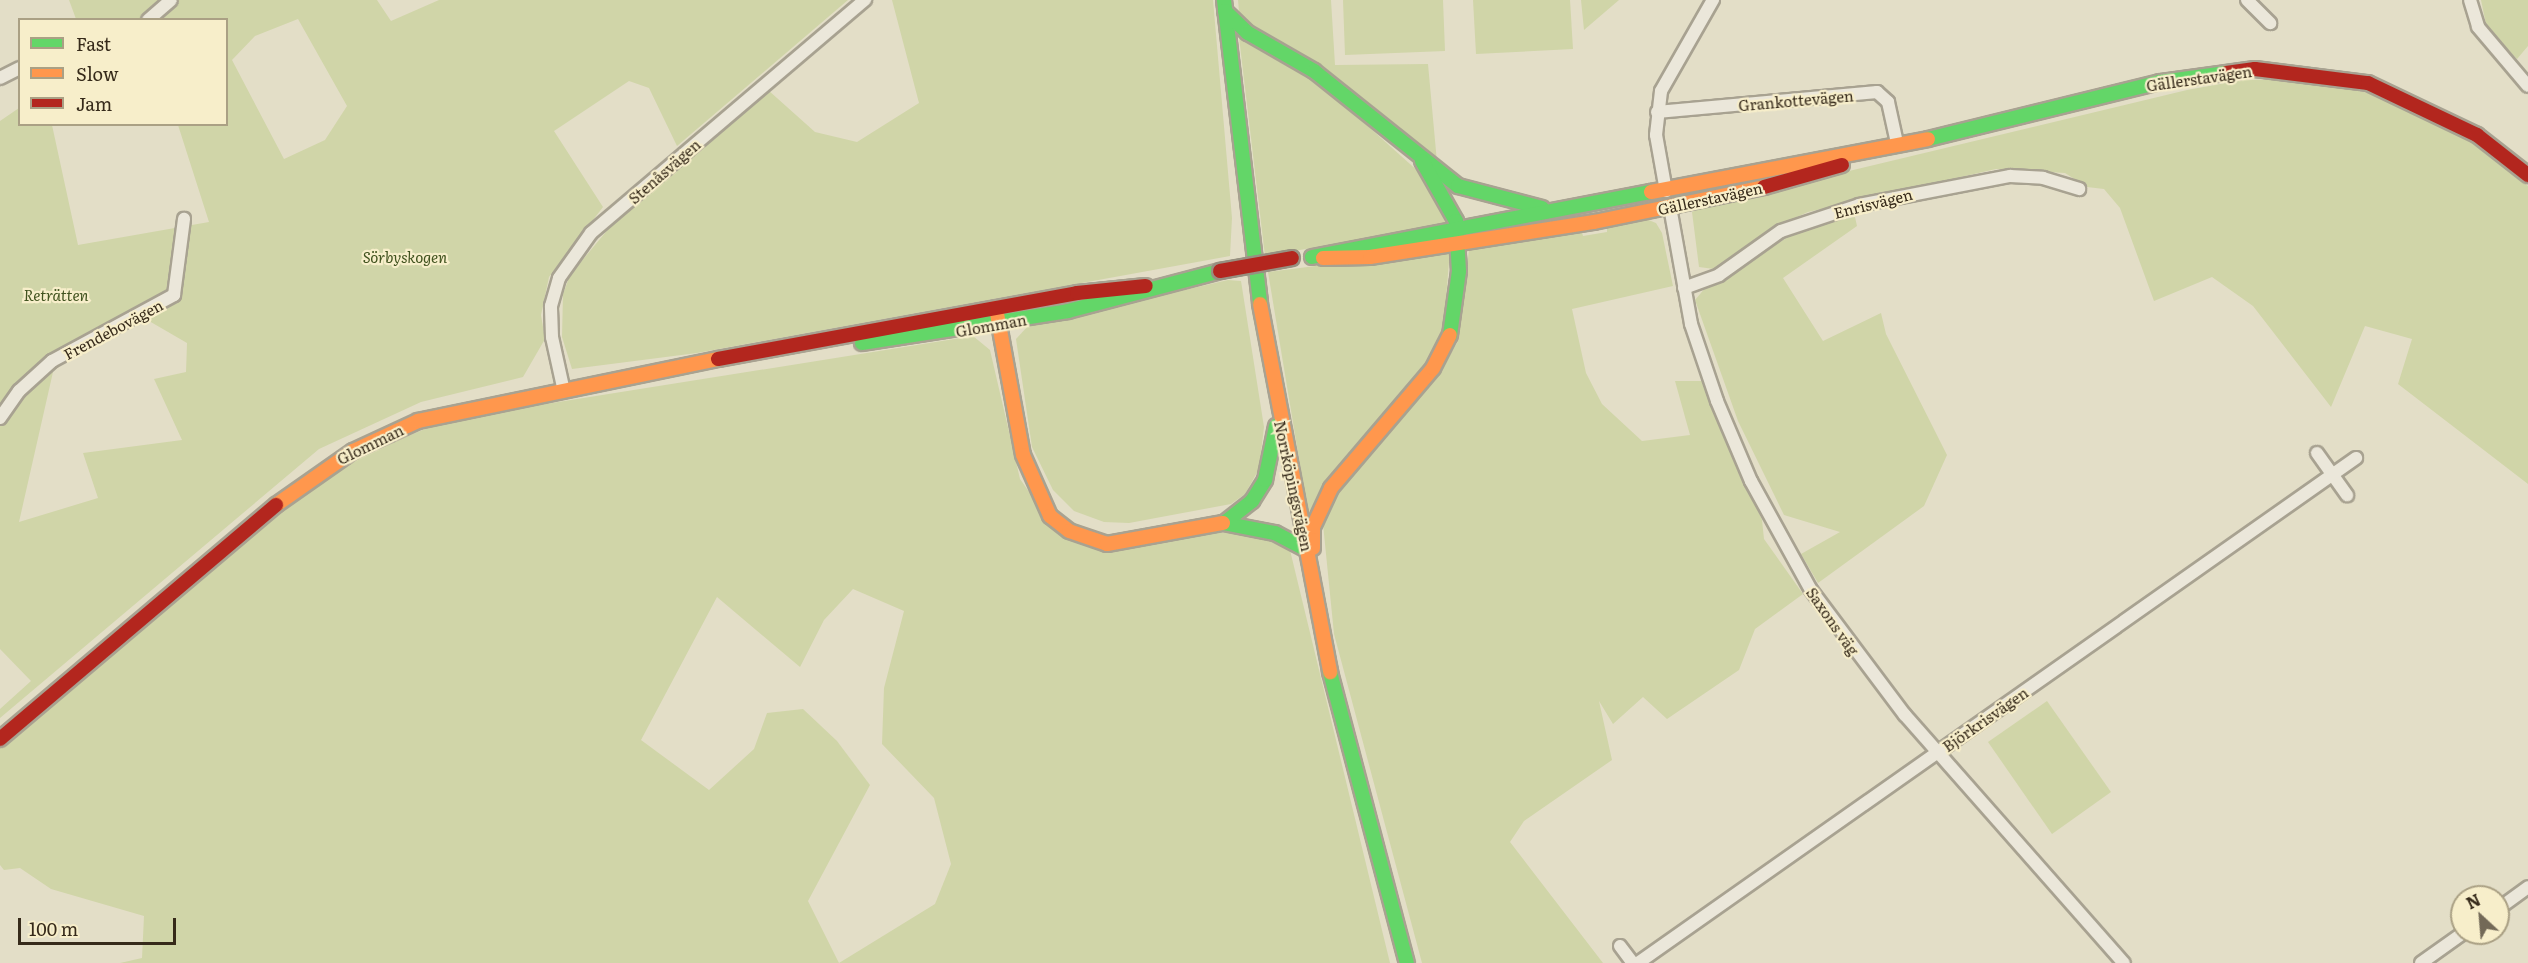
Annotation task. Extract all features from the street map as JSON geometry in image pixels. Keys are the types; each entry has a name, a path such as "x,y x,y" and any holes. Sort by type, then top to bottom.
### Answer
{"main road":[{"path":"1225,5 1248,33 1314,71 1422,161 1484,197 1562,210"},
{"name":"Norrköpingsvägen","path":"1225,5 1245,198 1278,409 1360,792 1407,963"},
{"name":"Gällerstavägen","path":"1456,228 1666,191 1897,143 1958,133 2160,82 2283,69 2368,83 2409,99 2477,135 2528,175"},
{"name":"Gällerstavägen","path":"1457,243 1670,207 1947,141 1958,133"},
{"path":"1312,572 1313,527 1331,488 1433,368 1450,338 1457,243 1456,228 1450,204 1422,161"},
{"path":"1666,191 1670,207"},
{"name":"Glomman","path":"1312,257 1456,228"},
{"name":"Glomman","path":"0,739 322,469 418,422 563,387 831,342 996,308 1146,286 1292,258 1370,257 1457,243"},
{"name":"Glomman","path":"831,342 906,338 999,323 1090,306 1146,286"},
{"path":"996,308 1023,455 1050,516 1069,531 1107,544 1224,523 1275,533 1307,550"},
{"path":"1224,523 1252,501 1265,480 1278,409"}],"street":[{"path":"150,18 171,0"},
{"name":"Stenåsvägen","path":"563,387 552,338 552,306 559,278 591,233 865,0"},
{"path":"1666,191 1657,112 1673,63 1713,0"},
{"path":"2247,0 2271,23"},
{"path":"2470,0 2478,27 2528,86"},
{"path":"0,78 18,69"},
{"name":"Grankottevägen","path":"1657,112 1877,92 1888,102 1897,143"},
{"name":"Enrisvägen","path":"1683,288 1719,275 1781,231 1859,206 2010,176 2043,178 2079,189"},
{"name":"Saxons väg","path":"1670,207 1683,288 1725,423 1778,531 1848,644 1937,753 2124,963"},
{"name":"Frendebovägen","path":"0,418 19,391 52,361 174,295 184,219"},
{"path":"2317,453 2347,495"},
{"name":"Björkrisvägen","path":"1638,963 2356,458"},
{"path":"2510,900 2528,887"},
{"path":"2421,963 2450,942"},
{"path":"1620,946 1632,963"}],"green space":[{"name":"Sörbyskogen","path":"69,0 377,0 391,21 439,0 848,0 677,146 649,88 629,81 554,131 603,207 549,277 541,315 545,339 523,377 421,402 319,449 0,718 0,709 31,681 0,649 0,121 18,109 18,126 52,126 78,245 209,222 178,126 228,126 228,18 76,18","holes":["298,19 347,106 325,140 284,159 232,60 255,36","137,314 187,343 186,372 154,379 182,440 83,453 98,498 19,522 53,372 51,361"]},
{"path":"892,0 1213,0 1232,218 1230,256 697,353 572,369 562,337 563,294 570,275 615,221 768,90 815,132 857,142 919,103"},
{"path":"1238,0 1331,0 1335,65 1428,64 1438,173 1240,24"},
{"path":"1343,0 1443,0 1445,51 1345,55"},
{"path":"1473,0 1570,0 1573,49 1476,54"},
{"path":"1581,0 1619,0 1584,30"},
{"path":"2481,0 2528,0 2528,46 2517,59 2487,29"},
{"path":"1239,37 1312,76 1420,173 1445,206 1448,224 1265,256"},
{"path":"2300,79 2398,99 2484,145 2528,186 2528,484 2398,384 2412,339 2365,326 2331,407 2253,306 2212,277 2154,301 2120,208 2104,189 2087,187 2065,173 1996,169 1808,212 1777,226 1714,269 1699,267 1692,212 1703,206 2187,90 2242,80"},
{"path":"1641,217 1656,223 1662,233 1673,286 1572,309 1586,373 1602,404 1642,441 1690,435 1675,381 1703,381 1762,520 1764,539 1803,594 1755,629 1739,670 1667,719 1643,697 1613,724 1599,701 1612,760 1524,821 1510,842 1603,963 1422,963 1334,634 1323,524 1337,492 1449,357 1458,341 1469,250 1483,243 1581,229 1583,236 1607,232 1607,224"},
{"path":"1855,217 1857,226 1783,278 1823,341 1881,313 1886,334 1947,455 1924,506 1818,583 1801,554 1840,532 1784,515 1738,421 1695,300 1706,287 1803,228"},
{"path":"1450,249 1443,336 1426,366 1308,513 1268,272"},
{"path":"1228,280 1241,281 1264,427 1259,469 1245,494 1231,504 1129,523 1104,522 1074,511 1053,490 1032,447 1016,339 1028,326"},
{"path":"973,336 990,350 1020,479 1057,532 1083,545 1114,551 1215,533 1259,533 1289,546 1390,963 839,963 120,963 142,958 144,916 51,889 20,868 4,870 0,865 0,746 260,524 338,466 446,420","holes":["853,589 904,611 884,688 882,744 934,798 951,864 935,904 839,963 808,901 870,785 837,741 803,709 767,713 754,749 709,790 641,740 717,597 800,667 824,620"]},
{"path":"2047,701 2111,792 2052,834 1988,742"}],"traffic: fast":[{"path":"1224,0 1260,304"},
{"path":"1225,11 1248,33 1314,71 1458,186 1542,208"},
{"path":"1928,139 2160,82 2226,73"},
{"path":"1422,161 1456,221 1459,271 1450,335"},
{"path":"1312,257 1651,192"},
{"path":"862,343 1068,311 1220,271"},
{"path":"1224,523 1252,501 1265,480 1276,426"},
{"path":"1223,523 1275,533 1307,550"},
{"path":"1330,672 1407,963"}],"traffic: slow":[{"path":"1651,192 1928,139"},
{"path":"1323,258 1370,257 1594,222 1764,187"},
{"path":"1260,304 1330,672"},
{"path":"996,308 1023,455 1050,516 1069,531 1107,544 1223,523"},
{"path":"1313,548 1313,527 1331,488 1433,368 1450,335"},
{"path":"276,505 353,451 418,421 718,359"}],"traffic: jam":[{"path":"2226,73 2255,69 2368,83 2477,135 2528,175"},
{"path":"1764,187 1842,165"},
{"path":"1220,271 1292,258"},
{"path":"718,359 1077,293 1146,286"},
{"path":"0,739 276,505"}],"park label":[{"name":"Reträtten","path":"56,295"}]}
